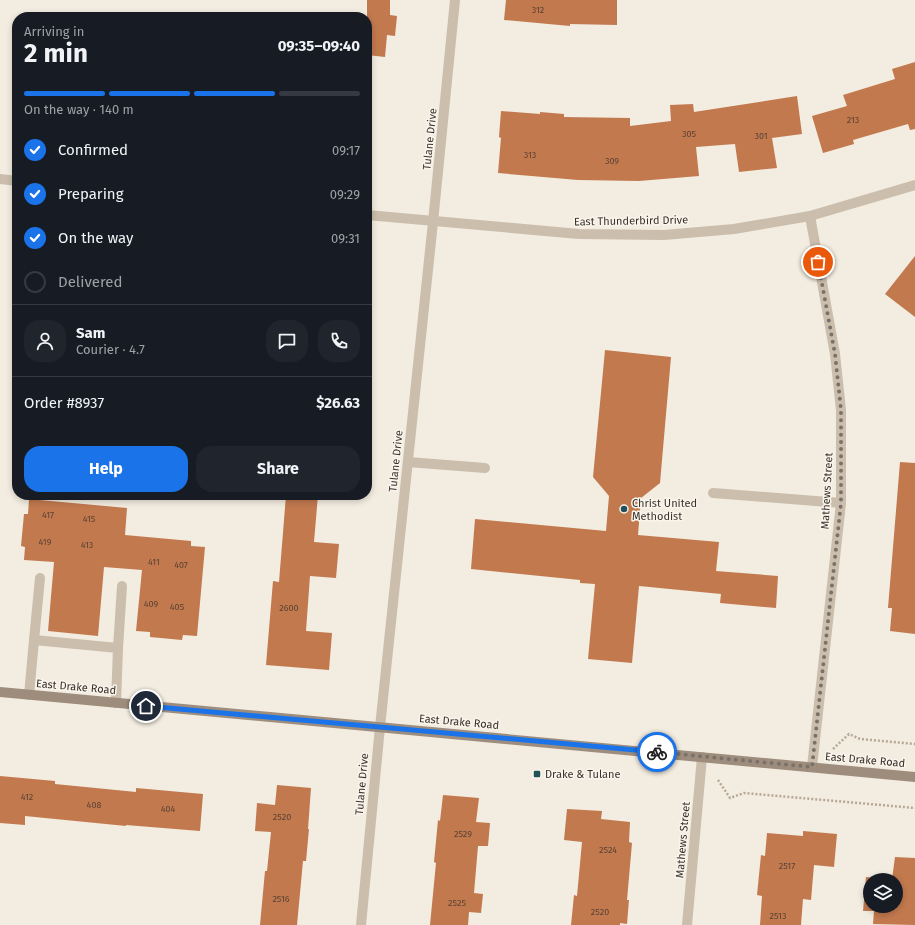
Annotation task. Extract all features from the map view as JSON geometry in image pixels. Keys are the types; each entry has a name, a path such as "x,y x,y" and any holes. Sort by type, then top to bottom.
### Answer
{"main road":[{"name":"East Drake Road","path":"0,692 702,756 915,777"}],"street":[{"name":"Tulane Drive","path":"361,925 380,727 434,222 455,0"},
{"path":"0,179 12,180"},
{"name":"East Thunderbird Drive","path":"372,216 579,234 664,235 734,229 810,216 915,185"},
{"name":"Mathews Street","path":"810,216 835,354 840,402 841,464 841,503 812,767"},
{"path":"408,462 485,468"},
{"path":"713,493 841,503"},
{"path":"29,695 40,578"},
{"path":"116,703 122,586"},
{"path":"34,640 118,648"},
{"name":"Mathews Street","path":"687,925 702,756"}],"path":[{"path":"848,734 860,739 915,744"},
{"path":"730,798 744,793 915,808"}],"building":[{"path":"367,0 390,0 390,15 397,16 395,36 387,35 385,57 372,56 372,12 367,12"},
{"path":"506,0 617,0 617,25 570,24 570,26 504,20"},
{"path":"915,62 915,129 910,130 908,124 853,140 854,144 823,153 812,116 847,106 843,95 895,79 892,69"},
{"path":"797,96 802,134 772,138 777,168 739,172 735,144 696,147 699,176 639,181 578,180 498,173 501,138 499,137 501,111 564,114 564,117 630,118 630,126 671,121 670,105 693,104 694,112"},
{"path":"915,256 915,317 885,294"},
{"name":"Christ United Methodist","path":"605,350 671,357 660,483 641,498 638,535 719,542 716,571 778,576 776,608 720,603 721,594 639,586 632,663 588,659 595,584 580,583 580,580 471,569 475,519 606,531 609,496 593,477"},
{"path":"900,462 915,463 915,634 890,631 892,608 888,608"},
{"path":"29,500 127,508 125,535 191,541 191,546 205,547 197,636 183,635 182,640 150,637 150,632 136,631 142,570 104,567 98,636 48,631 54,562 24,560 25,547 21,546 24,514 28,514"},
{"path":"286,500 318,500 314,542 339,544 336,578 310,576 306,631 332,633 329,670 266,665 273,581 279,582"},
{"path":"0,776 55,781 55,784 136,792 136,788 203,794 200,831 126,826 25,816 25,825 0,823"},
{"path":"277,785 311,788 306,861 303,861 297,925 260,925 265,871 267,871 271,832 255,831 257,803 275,805"},
{"path":"443,795 479,798 476,822 490,823 488,846 478,846 474,893 483,894 481,913 469,912 468,925 430,925 436,863 434,862 438,820 440,821"},
{"path":"567,809 602,811 601,819 630,822 629,842 632,843 627,900 629,900 627,924 571,925 574,895 577,896 582,842 564,840"},
{"path":"803,831 837,834 834,867 814,865 811,900 803,899 801,925 760,925 762,896 757,895 761,855 765,856 767,833 803,836"},
{"path":"895,857 915,858 915,925 873,924 874,913 903,913 903,873 893,873"}],"way so far":[{"path":"657,752 812,767 841,503 841,410 835,354 818,262"}],"place":[{"name":"Christ United Methodist","path":"624,509"},
{"name":"Drake & Tulane","path":"537,774"}],"route":[{"path":"146,706 657,752"}]}
